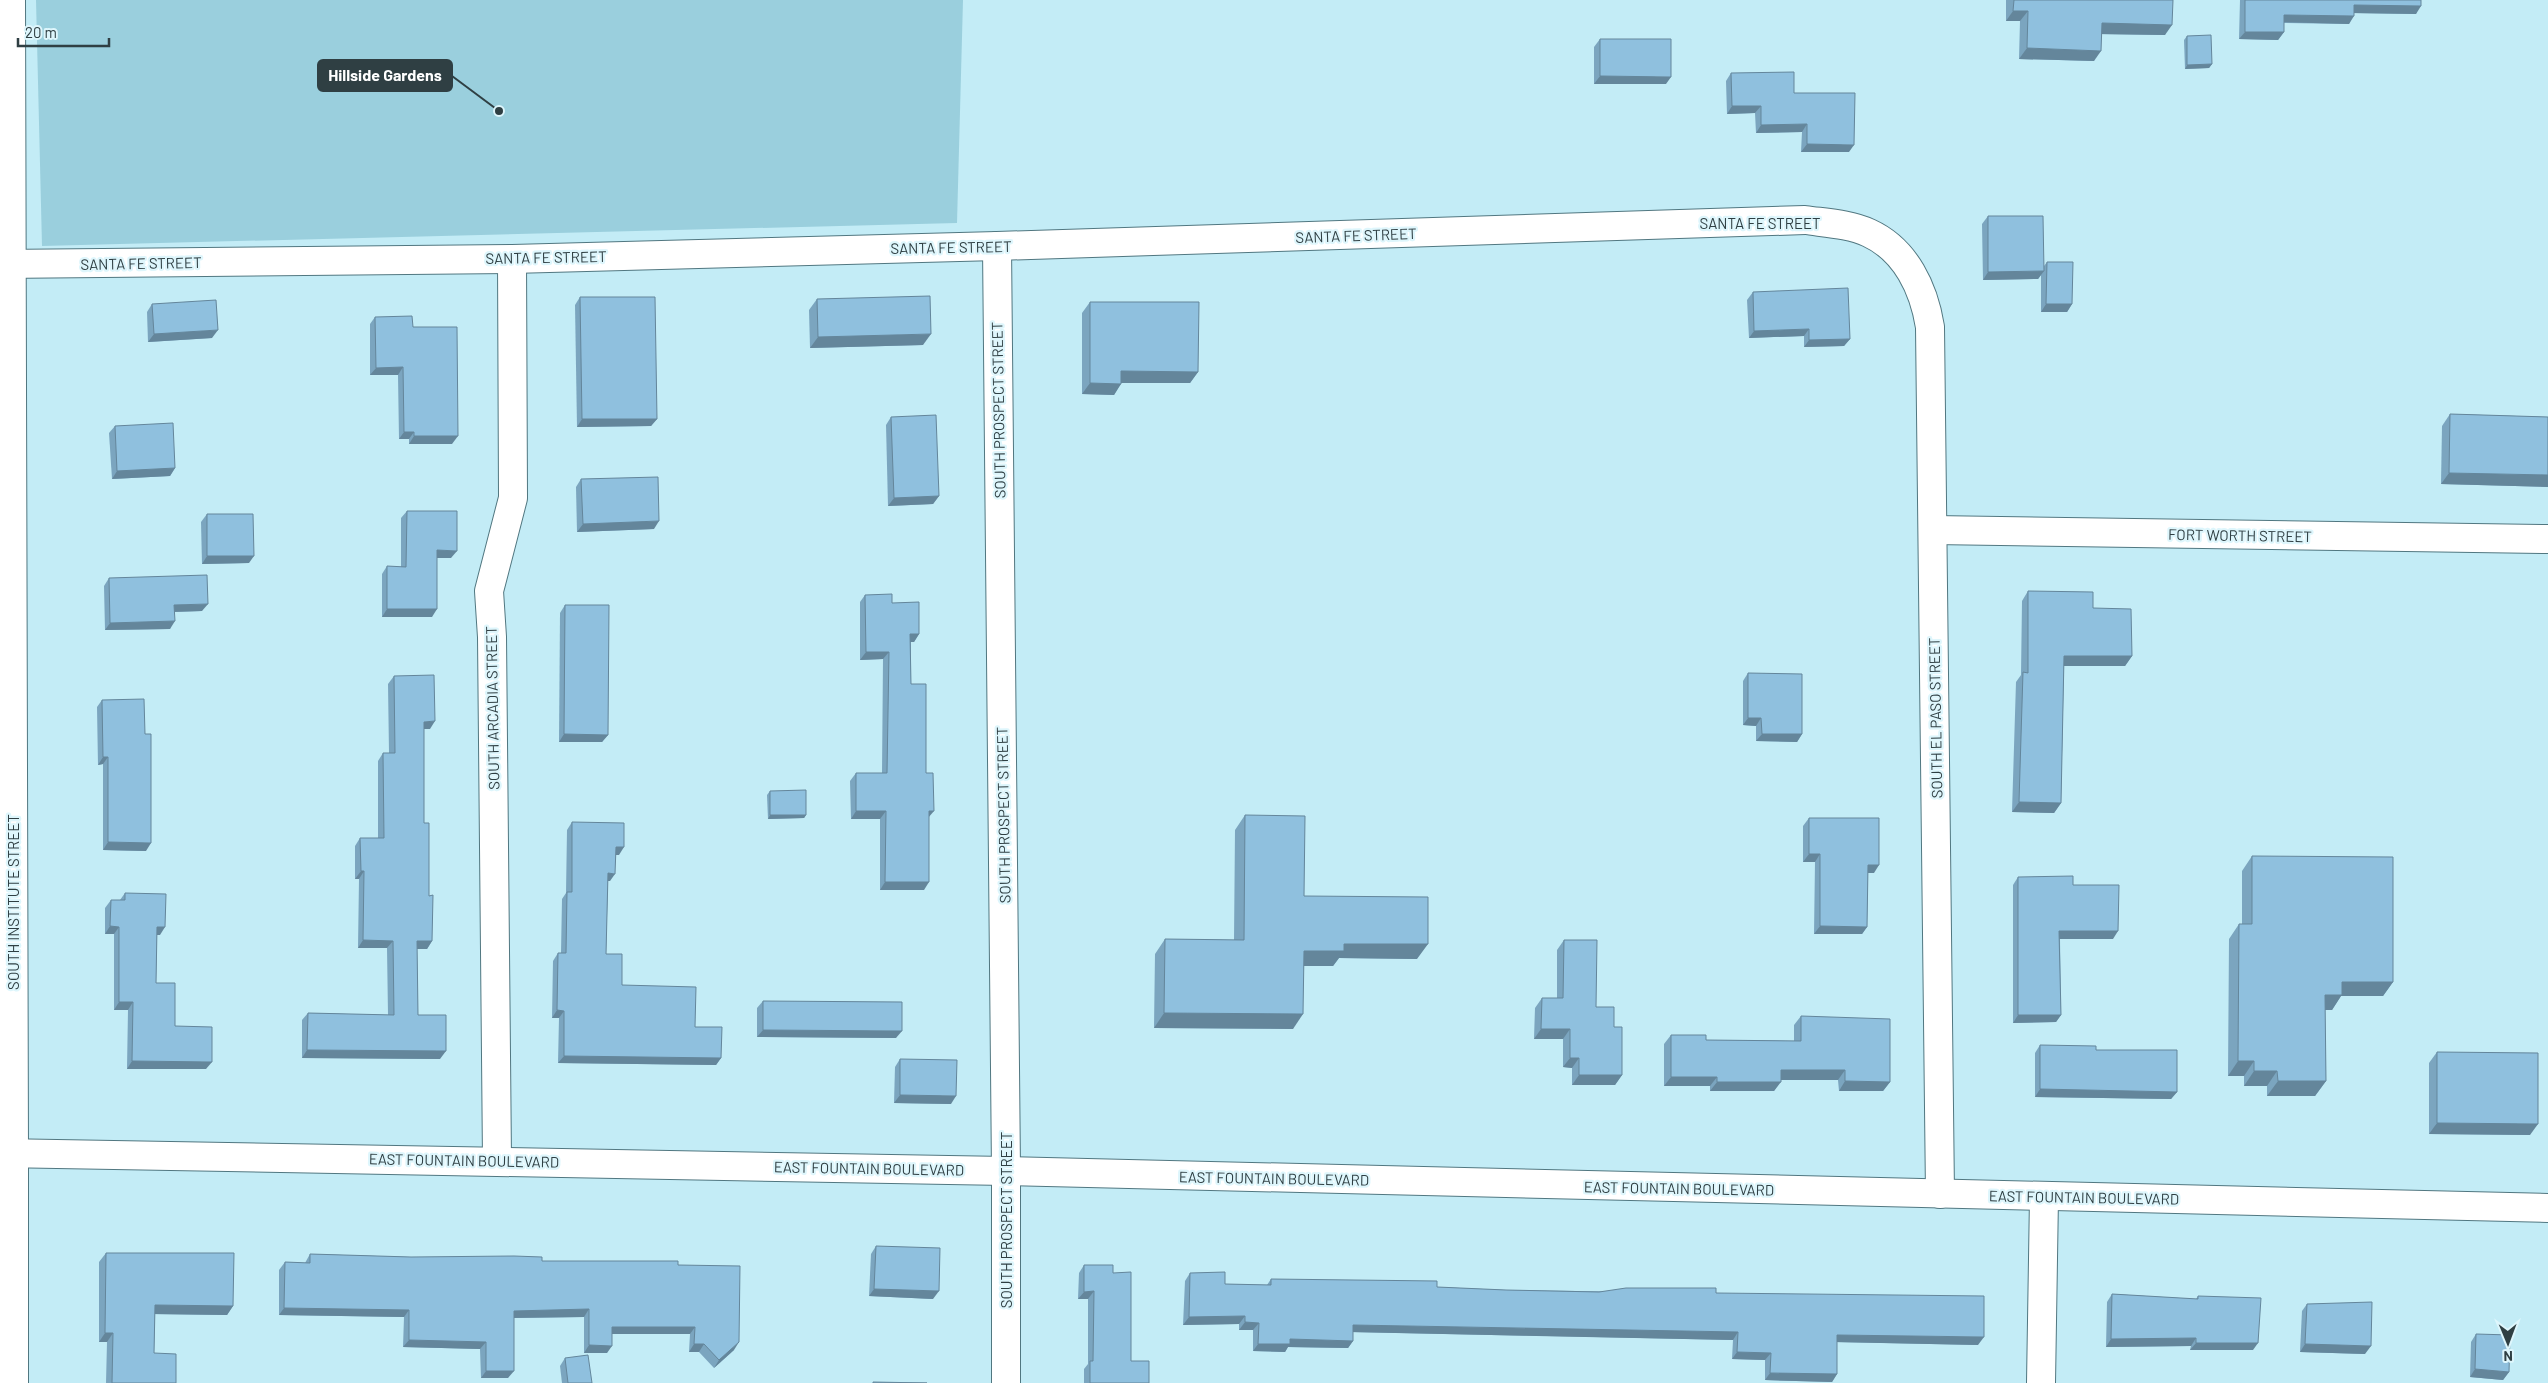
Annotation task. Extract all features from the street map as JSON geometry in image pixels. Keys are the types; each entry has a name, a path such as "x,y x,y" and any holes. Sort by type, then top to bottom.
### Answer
{"street":[{"name":"SOUTH INSTITUTE STREET","path":"10,0 6,264 7,1153 14,1383"},
{"name":"SANTA FE STREET","path":"6,264 512,259 997,246 1805,220 1841,224 1870,233 1894,250"},
{"name":"SOUTH PROSPECT STREET","path":"997,246 1006,1171 1006,1383"},
{"name":"SOUTH EL PASO STREET","path":"1894,250 1914,276 1922,293 1930,327 1940,1194"},
{"name":"SOUTH ARCADIA STREET","path":"497,1160 492,637 489,590 513,498 512,259"},
{"name":"FORT WORTH STREET","path":"1933,530 2548,539"},
{"name":"EAST FOUNTAIN BOULEVARD","path":"7,1153 497,1160 1006,1171 2548,1208"},
{"path":"2041,1383 2044,1196"}],"shaded area":[{"path":"36,0 963,0 957,223 42,246"}],"building":[{"path":"2014,0 2173,0 2172,25 2102,23 2101,51 2027,48 2028,11 2013,11"},
{"path":"2245,0 2421,0 2421,6 2354,5 2354,16 2284,15 2284,32 2245,32"},
{"path":"2211,35 2212,64 2187,65 2187,36"},
{"path":"1600,39 1671,39 1671,77 1600,76"},
{"path":"1794,72 1794,93 1855,93 1854,145 1807,144 1807,124 1761,125 1761,106 1732,106 1731,73"},
{"path":"1988,216 2043,216 2044,271 1988,272"},
{"path":"2047,262 2073,262 2072,304 2046,304"},
{"path":"1848,288 1850,339 1809,340 1809,329 1754,331 1753,292"},
{"path":"930,296 931,334 818,337 817,299"},
{"path":"580,297 655,297 657,419 582,419"},
{"path":"216,300 218,330 154,334 152,304"},
{"path":"1090,302 1199,302 1198,372 1121,371 1121,384 1090,383"},
{"path":"412,316 413,327 457,327 458,436 414,436 414,432 404,432 403,367 376,368 375,317"},
{"path":"2450,414 2548,417 2548,475 2449,473"},
{"path":"936,415 939,496 894,498 891,417"},
{"path":"173,423 175,468 117,471 115,426"},
{"path":"658,477 659,521 583,524 581,479"},
{"path":"407,511 457,511 457,551 437,550 437,609 387,609 387,566 406,567"},
{"path":"207,514 253,514 254,556 207,556"},
{"path":"207,575 208,604 174,605 175,621 110,623 109,578"},
{"path":"2028,591 2093,592 2093,608 2131,609 2132,656 2064,656 2061,803 2019,802 2023,672 2028,673"},
{"path":"892,594 892,603 919,602 919,634 910,634 911,684 926,684 926,773 933,773 934,811 929,811 929,882 885,882 886,811 856,811 856,773 887,773 889,652 866,652 865,595"},
{"path":"565,605 609,605 608,735 564,734"},
{"path":"1748,673 1802,674 1802,734 1762,734 1761,718 1748,718"},
{"path":"434,675 435,721 424,722 424,823 429,823 429,896 433,895 432,941 417,941 418,1015 446,1015 446,1051 307,1050 308,1013 394,1015 393,941 363,940 364,871 361,871 360,838 384,838 383,753 395,753 394,676"},
{"path":"144,699 145,734 151,734 151,843 108,842 108,757 103,757 102,700"},
{"path":"806,790 806,815 770,815 770,791"},
{"path":"1245,815 1305,816 1304,896 1428,897 1428,944 1344,944 1344,951 1304,951 1303,1014 1164,1013 1165,939 1244,940"},
{"path":"1809,818 1879,818 1879,865 1868,865 1867,927 1820,926 1820,854 1809,854"},
{"path":"572,822 624,823 624,847 616,847 615,874 608,873 606,954 622,954 622,985 696,987 695,1027 722,1027 721,1058 564,1056 564,1011 557,1010 558,953 566,953 567,892 572,892"},
{"path":"2252,856 2393,857 2393,982 2342,982 2342,995 2325,995 2326,1081 2278,1081 2277,1071 2254,1071 2254,1061 2238,1061 2239,924 2252,924"},
{"path":"2073,876 2073,885 2119,885 2118,931 2059,931 2061,1015 2018,1015 2018,877"},
{"path":"125,893 166,894 165,927 157,927 156,983 175,983 175,1026 212,1027 212,1062 132,1061 133,1002 119,1002 119,927 110,926 111,900 125,900"},
{"path":"1564,940 1597,940 1596,1007 1614,1007 1614,1027 1622,1027 1622,1075 1579,1075 1579,1058 1570,1058 1570,1029 1541,1029 1542,998 1563,998"},
{"path":"763,1001 902,1002 902,1031 763,1030"},
{"path":"1801,1016 1890,1019 1890,1082 1845,1081 1845,1070 1781,1070 1781,1082 1717,1082 1717,1077 1671,1077 1671,1035 1706,1035 1706,1040 1801,1041"},
{"path":"2040,1045 2096,1046 2096,1050 2177,1050 2177,1092 2040,1089"},
{"path":"2437,1052 2538,1053 2538,1124 2437,1123"},
{"path":"900,1059 957,1060 956,1096 900,1095"},
{"path":"876,1246 940,1248 939,1291 874,1289"},
{"path":"106,1253 234,1253 233,1306 155,1305 154,1353 176,1354 176,1383 112,1383 113,1333 105,1333"},
{"path":"310,1254 411,1257 514,1256 542,1257 542,1261 678,1261 678,1265 740,1266 739,1342 719,1360 704,1344 694,1344 695,1327 612,1327 612,1346 589,1345 589,1309 514,1311 514,1371 486,1371 486,1342 409,1340 409,1310 284,1308 285,1262 310,1263"},
{"path":"1084,1265 1113,1265 1113,1273 1131,1272 1131,1361 1149,1361 1149,1383 1090,1383 1090,1361 1093,1361 1094,1291 1084,1292"},
{"path":"1225,1272 1225,1284 1271,1285 1271,1279 1437,1281 1437,1287 1506,1290 1599,1292 1626,1288 1716,1288 1716,1293 1984,1296 1984,1337 1837,1335 1837,1374 1770,1373 1771,1353 1737,1352 1738,1332 1353,1325 1353,1341 1290,1339 1290,1344 1258,1344 1259,1323 1245,1322 1245,1316 1189,1317 1190,1273"},
{"path":"2112,1294 2198,1299 2198,1296 2261,1298 2258,1343 2196,1343 2196,1338 2111,1339"},
{"path":"2372,1302 2371,1346 2305,1344 2307,1304"},
{"path":"2476,1334 2510,1335 2509,1372 2475,1369"},
{"path":"588,1355 592,1383 568,1383 565,1358"},
{"path":"873,1382 927,1383 873,1383"}],"place":[{"name":"Hillside Gardens","path":"499,111"}]}
